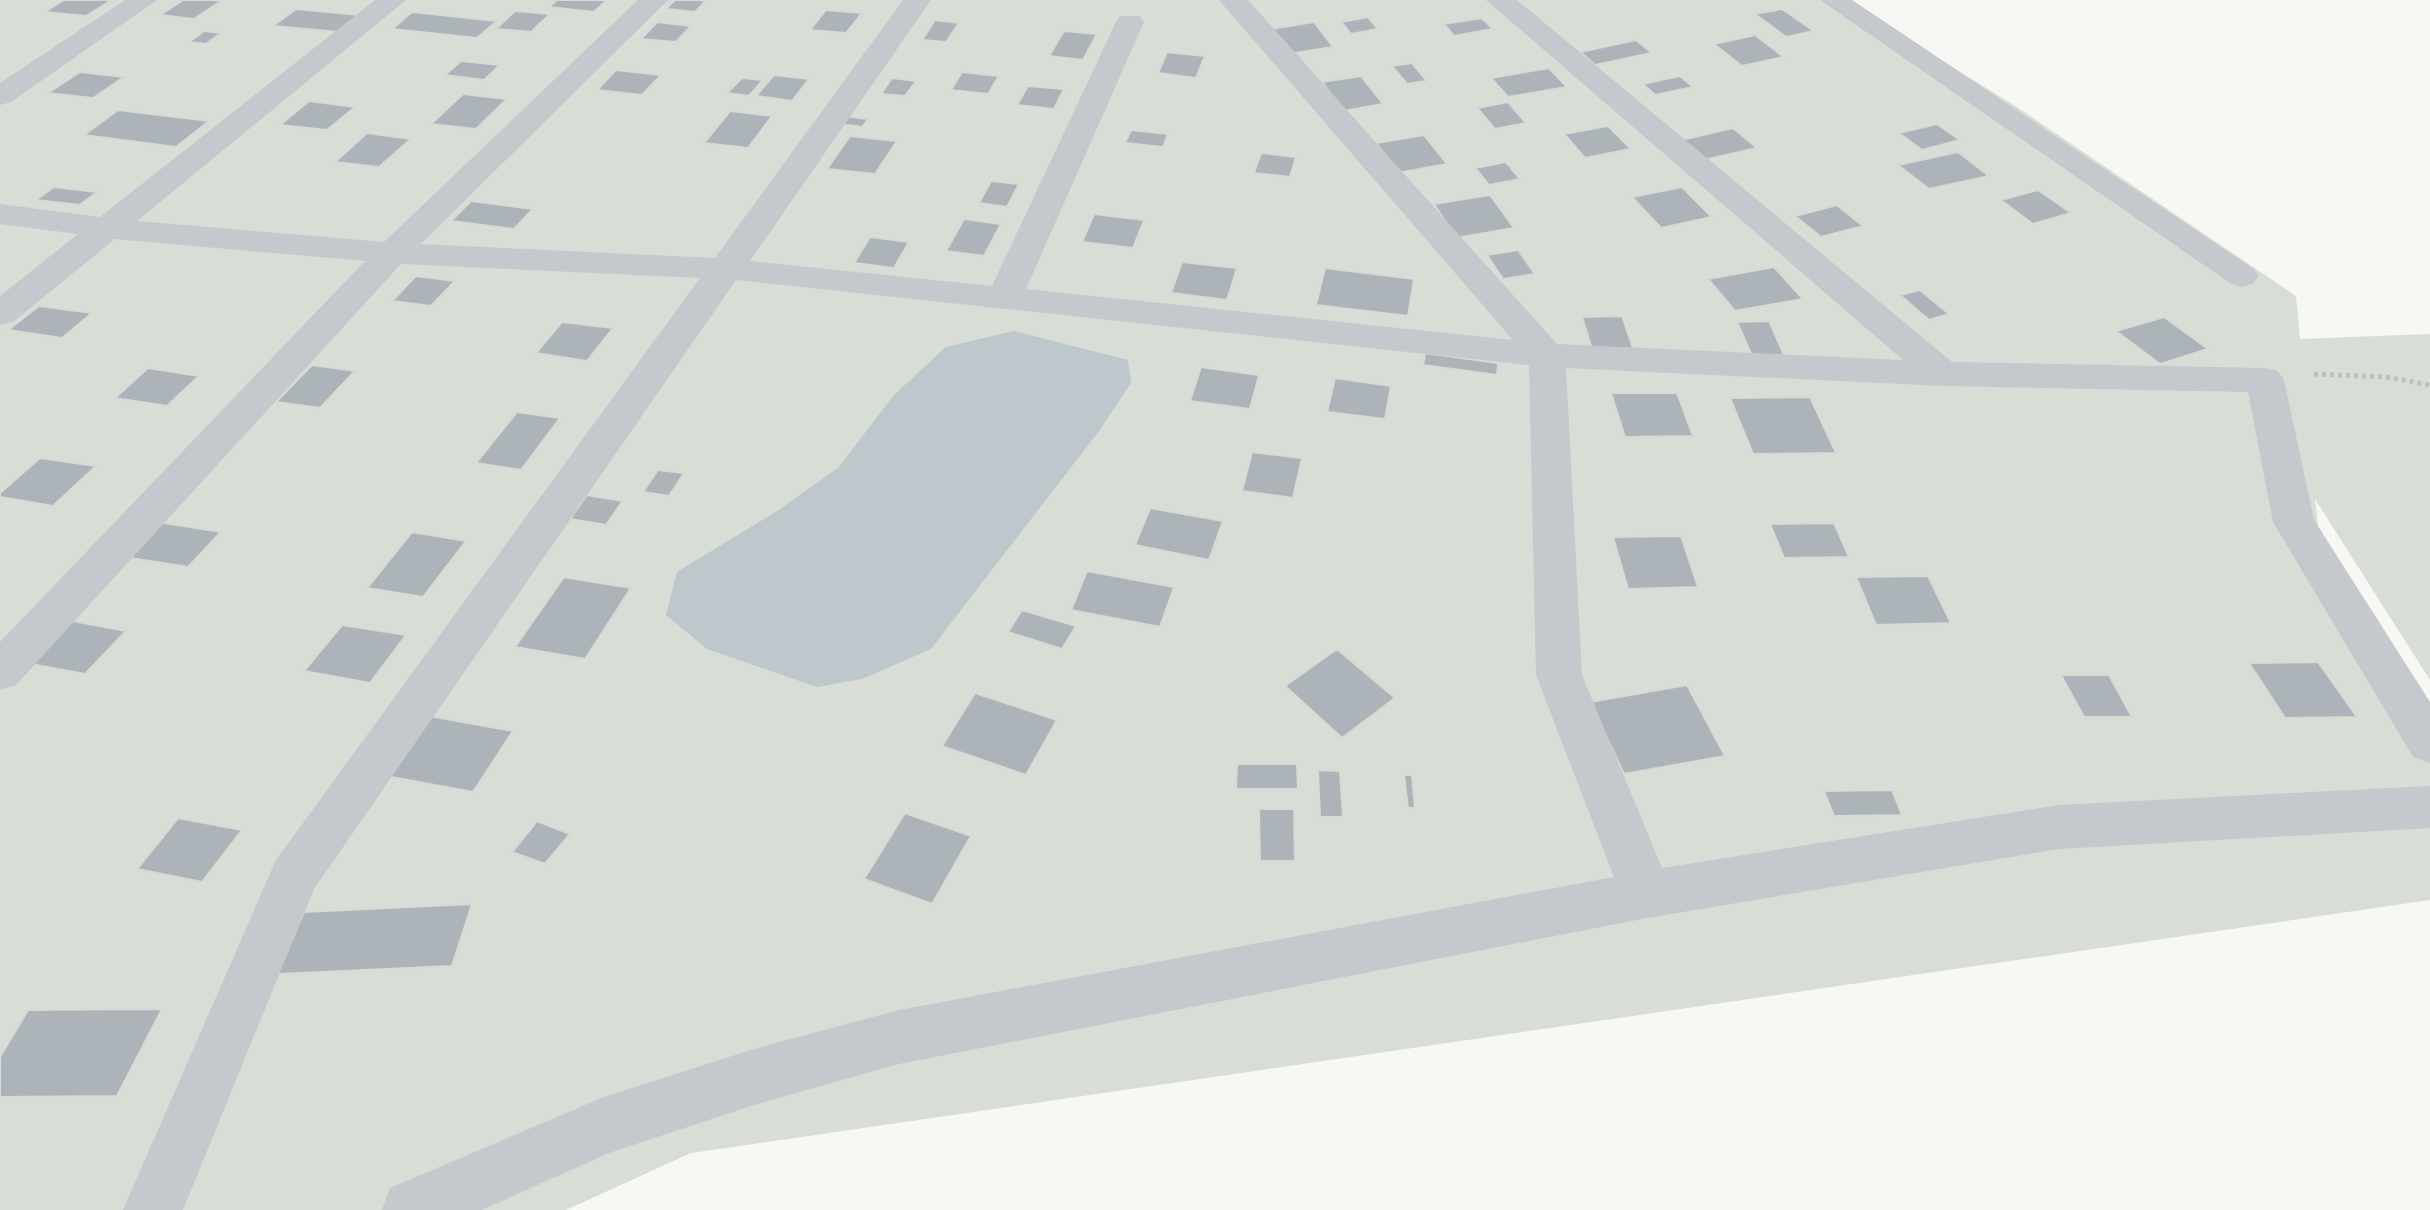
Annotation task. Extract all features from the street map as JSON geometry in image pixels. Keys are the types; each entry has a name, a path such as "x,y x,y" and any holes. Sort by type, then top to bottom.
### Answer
{"street":[{"path":"0,96 143,0"},
{"path":"0,314 392,0"},
{"path":"0,672 392,253 654,0"},
{"path":"153,1210 294,876 729,269 917,0"},
{"path":"1233,0 1547,355 1559,675 1647,894"},
{"path":"1500,0 1943,374"},
{"path":"1834,0 2242,276"},
{"path":"1004,298 1130,22"},
{"path":"0,214 107,228 392,253 729,269 1547,355 1943,374 2265,380 2294,522 2430,743"},
{"path":"412,1210 604,1126 757,1076 899,1037 1647,894 2059,827 2430,807"}],"path":[{"path":"2265,380 2320,374 2386,377 2430,385"}],"shaded area":[{"path":"0,0 1843,0 2014,105 2296,296 2300,339 2430,334 2430,680 2315,499 2318,526 2430,723 2430,900 691,1153 566,1210 0,1210"},
{"path":"1014,331 1128,360 1131,383 1099,431 931,649 862,679 817,687 707,649 666,615 677,572 774,513 838,468 894,395 946,347"}],"building":[{"path":"64,0 112,0 86,16 45,12"},
{"path":"183,0 221,1 194,19 160,15"},
{"path":"557,0 607,0 594,12 549,7"},
{"path":"675,0 706,1 695,12 666,9"},
{"path":"296,9 360,15 338,32 273,26"},
{"path":"1782,9 1814,31 1786,37 1755,14"},
{"path":"826,10 862,13 846,33 810,30"},
{"path":"515,11 550,14 531,32 496,29"},
{"path":"412,12 497,21 477,38 392,29"},
{"path":"1368,17 1378,29 1351,34 1341,22"},
{"path":"1482,18 1493,29 1454,36 1444,24"},
{"path":"935,20 959,23 946,42 922,40"},
{"path":"657,22 691,26 676,42 641,39"},
{"path":"1314,22 1333,47 1289,54 1271,29"},
{"path":"204,31 221,33 206,44 189,42"},
{"path":"1064,31 1097,34 1083,60 1049,56"},
{"path":"1755,35 1784,57 1742,66 1714,44"},
{"path":"1636,40 1652,53 1595,65 1580,52"},
{"path":"1167,52 1205,56 1196,78 1158,73"},
{"path":"461,61 500,65 484,80 445,75"},
{"path":"1412,63 1427,81 1407,84 1392,66"},
{"path":"1549,68 1567,87 1508,97 1491,78"},
{"path":"616,70 661,75 642,95 597,90"},
{"path":"80,72 124,77 93,98 48,93"},
{"path":"962,72 999,76 988,94 951,90"},
{"path":"774,75 809,79 792,101 756,96"},
{"path":"1361,76 1383,104 1344,111 1322,82"},
{"path":"1680,76 1693,87 1655,95 1643,84"},
{"path":"742,78 763,80 749,96 727,93"},
{"path":"892,78 916,81 905,96 881,94"},
{"path":"1028,86 1064,89 1054,109 1017,105"},
{"path":"463,94 507,99 476,129 431,124"},
{"path":"309,101 355,107 327,130 280,125"},
{"path":"1508,102 1526,123 1495,129 1477,108"},
{"path":"118,110 209,121 176,147 84,135"},
{"path":"730,111 772,116 748,148 704,143"},
{"path":"845,116 868,119 862,127 839,124"},
{"path":"1937,124 1960,140 1922,150 1899,133"},
{"path":"1608,126 1631,149 1585,158 1564,134"},
{"path":"1733,128 1757,148 1704,160 1681,140"},
{"path":"1131,130 1168,134 1163,147 1125,143"},
{"path":"367,133 411,139 379,167 335,162"},
{"path":"1424,135 1447,164 1398,173 1376,143"},
{"path":"850,136 897,141 875,174 827,169"},
{"path":"1958,152 1989,176 1929,189 1898,165"},
{"path":"1261,153 1296,157 1290,177 1254,173"},
{"path":"1506,162 1520,179 1489,185 1475,168"},
{"path":"991,181 1019,184 1007,207 979,203"},
{"path":"54,187 97,192 80,205 36,200"},
{"path":"1682,187 1712,217 1661,228 1632,197"},
{"path":"2038,190 2071,213 2033,224 2001,200"},
{"path":"1490,195 1514,228 1456,238 1434,204"},
{"path":"471,201 533,209 514,229 451,221"},
{"path":"1837,205 1863,226 1821,237 1795,216"},
{"path":"1094,214 1144,220 1133,248 1082,242"},
{"path":"964,219 1001,224 984,256 946,251"},
{"path":"870,237 909,242 894,268 854,263"},
{"path":"1518,250 1535,274 1503,279 1487,255"},
{"path":"1182,262 1237,268 1227,300 1171,293"},
{"path":"1774,267 1803,299 1735,311 1708,279"},
{"path":"1325,268 1414,279 1408,316 1316,305"},
{"path":"416,276 455,281 431,306 392,301"},
{"path":"1920,290 1949,314 1929,320 1900,295"},
{"path":"39,306 92,313 62,338 8,330"},
{"path":"1622,316 1634,351 1593,352 1582,317"},
{"path":"2164,317 2208,349 2160,364 2116,331"},
{"path":"1769,321 1784,355 1752,356 1737,322"},
{"path":"562,322 613,328 587,361 536,353"},
{"path":"1425,353 1498,363 1497,375 1423,365"},
{"path":"312,365 355,371 320,408 276,402"},
{"path":"1201,367 1259,375 1250,409 1190,401"},
{"path":"148,368 199,376 167,406 115,398"},
{"path":"1335,378 1391,386 1385,419 1327,412"},
{"path":"1611,393 1677,393 1693,436 1625,437"},
{"path":"1810,397 1836,453 1753,454 1730,398"},
{"path":"517,412 560,418 521,470 476,463"},
{"path":"1252,452 1302,458 1293,498 1242,491"},
{"path":"40,458 96,466 53,506 0,497 0,493"},
{"path":"658,470 684,473 669,496 643,492"},
{"path":"587,495 623,501 606,525 570,519"},
{"path":"1150,508 1223,521 1209,560 1135,545"},
{"path":"158,522 221,532 188,567 124,557"},
{"path":"1834,523 1849,557 1784,558 1770,524"},
{"path":"412,532 466,541 423,597 367,588"},
{"path":"1681,536 1698,587 1628,589 1613,537"},
{"path":"1087,571 1174,587 1160,627 1071,610"},
{"path":"1928,576 1951,623 1876,625 1856,577"},
{"path":"564,577 631,588 585,659 515,647"},
{"path":"1022,610 1076,626 1062,649 1008,632"},
{"path":"73,621 126,631 85,674 31,664"},
{"path":"342,625 406,635 370,683 304,671"},
{"path":"1337,649 1395,698 1342,738 1285,686"},
{"path":"2318,662 2357,717 2285,718 2249,663"},
{"path":"2061,675 2109,675 2132,717 2084,717"},
{"path":"1687,685 1725,756 1624,774 1590,702"},
{"path":"975,693 1057,720 1026,775 942,746"},
{"path":"429,716 513,731 473,792 386,776"},
{"path":"1237,764 1297,764 1298,789 1236,789"},
{"path":"1318,770 1340,771 1343,817 1320,817"},
{"path":"1404,775 1412,775 1415,808 1408,808"},
{"path":"1892,790 1902,815 1834,816 1824,791"},
{"path":"1259,809 1294,809 1295,861 1260,861"},
{"path":"905,813 971,836 932,904 864,879"},
{"path":"178,818 242,830 202,882 137,869"},
{"path":"537,821 570,834 545,864 512,852"},
{"path":"472,904 452,966 277,974 304,912"},
{"path":"162,1009 117,1096 0,1097 0,1057 28,1010"}]}
